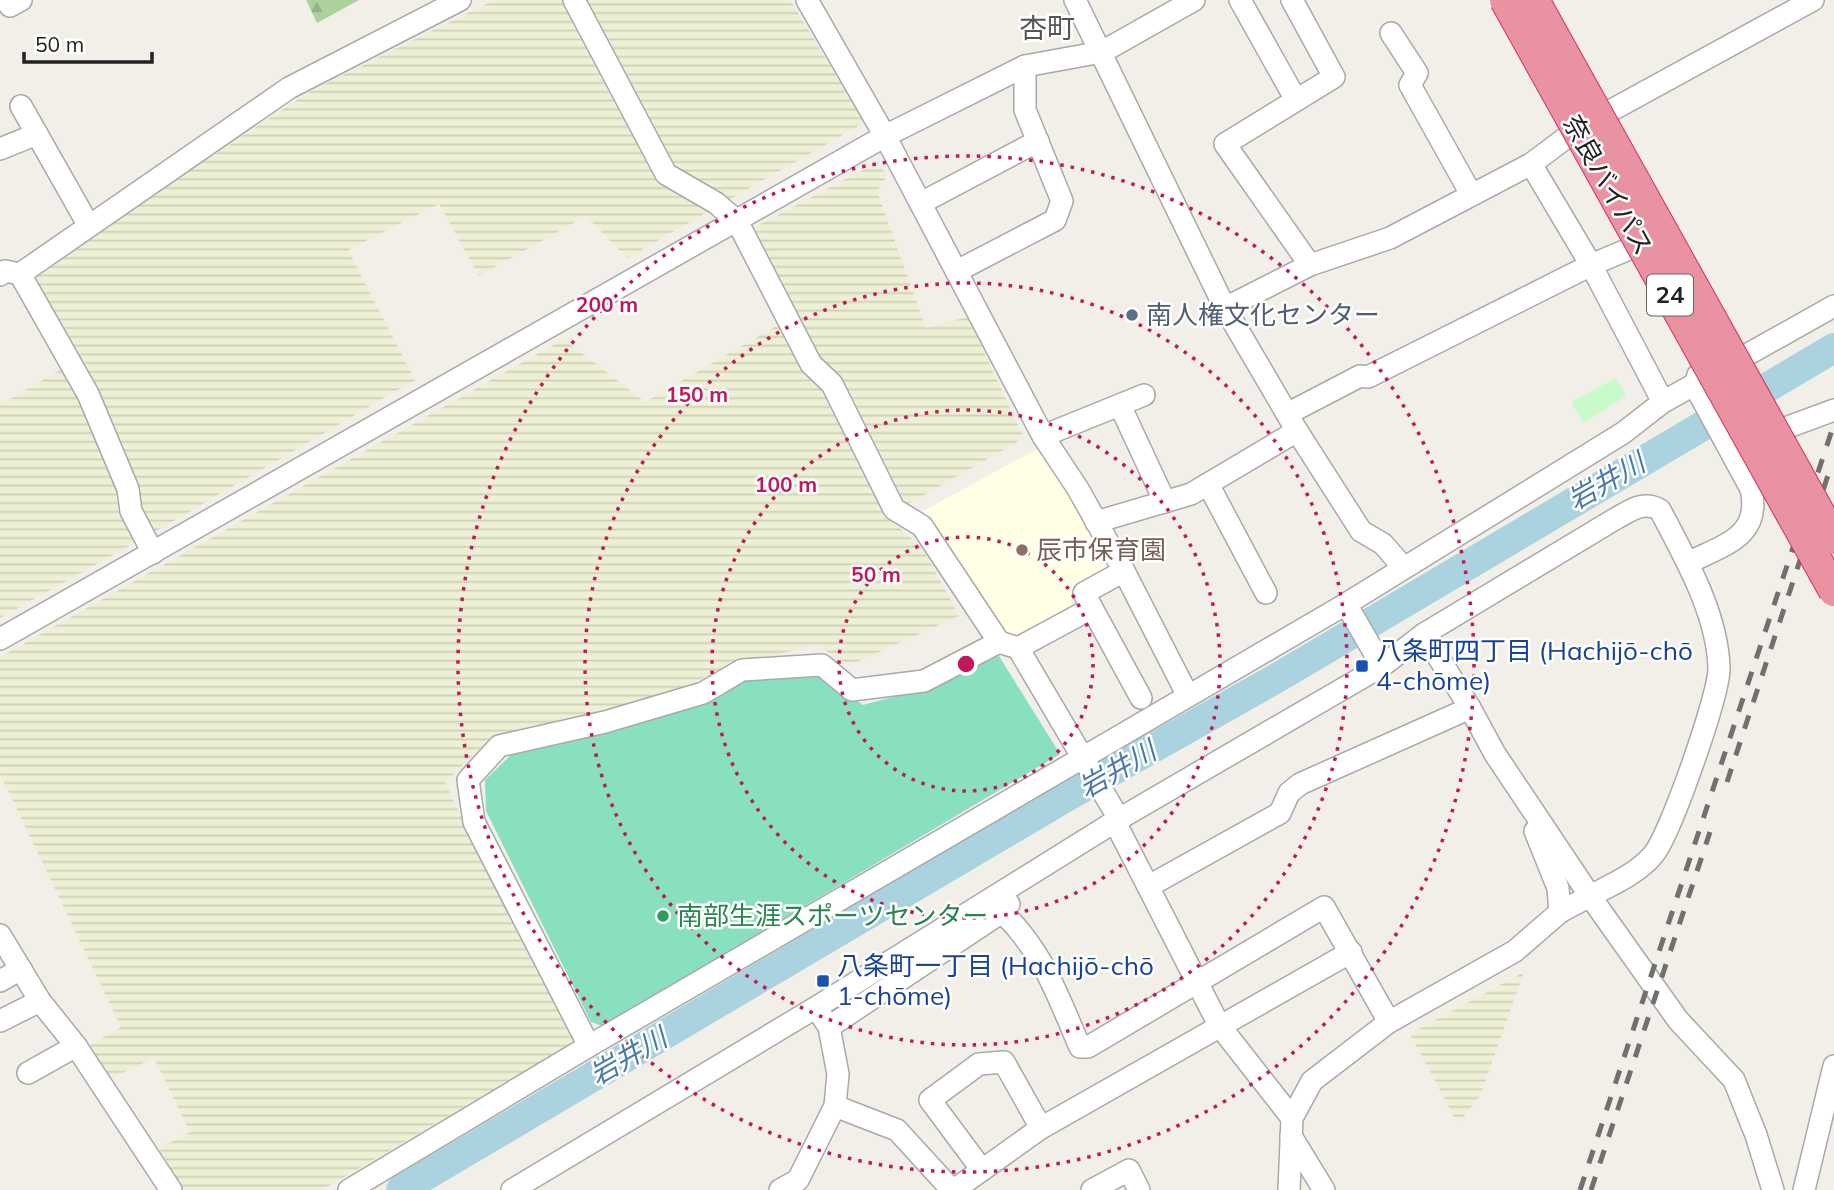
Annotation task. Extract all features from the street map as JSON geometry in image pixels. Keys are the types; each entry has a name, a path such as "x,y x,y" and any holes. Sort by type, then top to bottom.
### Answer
{"highway":[{"name":"奈良バイパス","path":"1506,0 1834,591"},
{"name":"奈良バイパス","path":"1534,0 1834,539"}],"street":[{"path":"7,0 9,6 20,0"},
{"path":"152,553 131,511 128,489 88,394 10,274 89,226 289,88 460,0"},
{"path":"574,0 666,174 716,203 737,220 811,364 832,384 894,509 922,526 1009,645 1084,762 1116,818 1219,1025 1291,1127 1324,1190"},
{"path":"807,0 885,136 1043,436 1124,572 1188,696"},
{"path":"1075,0 1225,308 1292,423 1361,531 1383,544 1403,567"},
{"path":"0,639 885,136 1025,66 1102,52 1194,0"},
{"path":"1240,0 1296,100"},
{"path":"1292,0 1334,77 1225,144 1310,265"},
{"path":"1506,0 1699,349 1697,390 1751,489 1754,502 1751,523 1745,532 1688,563"},
{"path":"1225,308 1310,265 1390,238 1531,164 1579,128 1812,0"},
{"path":"1391,33 1417,73 1410,85 1471,194"},
{"path":"957,271 1055,220 1062,201 1025,110 1025,66"},
{"path":"21,106 89,226"},
{"path":"0,149 37,134"},
{"path":"921,203 1038,141"},
{"path":"1531,164 1591,265 1663,402"},
{"path":"1096,522 1191,494 1360,376 1368,377 1591,265 1642,244"},
{"path":"349,1190 589,1046 1084,762 1188,696 1348,608 1403,567 1623,433 1663,402 1697,390 1834,306"},
{"path":"1043,436 1144,395"},
{"path":"1729,448 1834,410"},
{"path":"1124,414 1165,502"},
{"path":"1208,484 1265,593"},
{"path":"512,1190 815,1008 1116,818 1615,519 1640,505 1652,505 1660,510 1688,563 1714,634 1719,672 1676,813 1653,855 1632,873 1560,912 1515,951 1390,1022 1312,1081 1291,1127 1289,1190"},
{"path":"1124,572 1084,593 1141,698"},
{"path":"589,1046 474,822 468,780 499,746 605,722 704,693 742,670 822,665 852,690 924,681 1092,608"},
{"path":"1348,608 1380,661"},
{"path":"1424,634 1520,794 1590,896 1678,1020 1734,1080 1756,1135 1773,1190"},
{"path":"1149,886 1280,813 1289,793 1300,784 1470,708"},
{"path":"1520,794 1558,888 1560,912"},
{"path":"829,1027 1002,912 1034,872"},
{"path":"1002,912 1026,934 1041,959 1080,1047 1088,1047 1324,907 1390,1022"},
{"path":"0,935 40,1001 76,1046 171,1190"},
{"path":"835,1105 897,1130 953,1190 1041,1128 1351,952"},
{"path":"0,981 21,970"},
{"path":"0,1021 40,1001"},
{"path":"780,1190 798,1180 835,1105 838,1074 829,1027 815,1008"},
{"path":"28,1073 76,1046"},
{"path":"982,1170 930,1100 979,1064 1004,1062 1041,1128"},
{"path":"1804,1190 1834,1066"},
{"path":"1092,1190 1129,1170 1139,1190"}],"shaded area":[{"path":"494,0 790,0 865,122 627,258 586,216 479,276 439,204 348,250 415,380 163,527 0,618 0,405 79,359 34,275 309,92"},
{"path":"878,162 887,176 877,191 926,328 968,317 1024,438 887,516 923,549 959,616 850,665 816,645 732,665 659,698 492,737 445,782 479,855 575,1042 322,1190 183,1190 159,1148 190,1132 154,1058 109,1079 90,1045 121,1027 0,774 0,657 564,339 645,402 797,314 753,228"},
{"name":"辰市保育園","path":"1037,449 1074,500 1110,569 1077,586 1071,596 1072,606 1015,636 994,630 916,515"},
{"path":"1524,972 1481,1094 1458,1124 1410,1034"}],"green space":[{"path":"306,0 359,0 317,23"},
{"path":"1616,378 1626,396 1583,423 1571,402"},
{"name":"南部生涯スポーツセンター","path":"999,656 1060,754 603,1026 591,1022 486,811 485,780 515,751 688,709 750,679 815,672 863,705 933,686"}],"waterway":[{"name":"岩井川","path":"401,1190 1066,797 1282,675 1834,348"}],"railway":[{"path":"1580,1190 1834,424"},
{"path":"1727,782 1832,463"},
{"path":"1591,1190 1710,832"}],"place":[{"name":"南人権文化センター","path":"1132,315"},
{"name":"辰市保育園","path":"1022,550"},
{"name":"八条町四丁目 (Hachijō-chō 4-chōme)","path":"1362,666"},
{"name":"南部生涯スポーツセンター","path":"663,916"},
{"name":"八条町一丁目 (Hachijō-chō 1-chōme)","path":"823,981"}],"district":[{"name":"杏町","path":"1047,28"}]}
